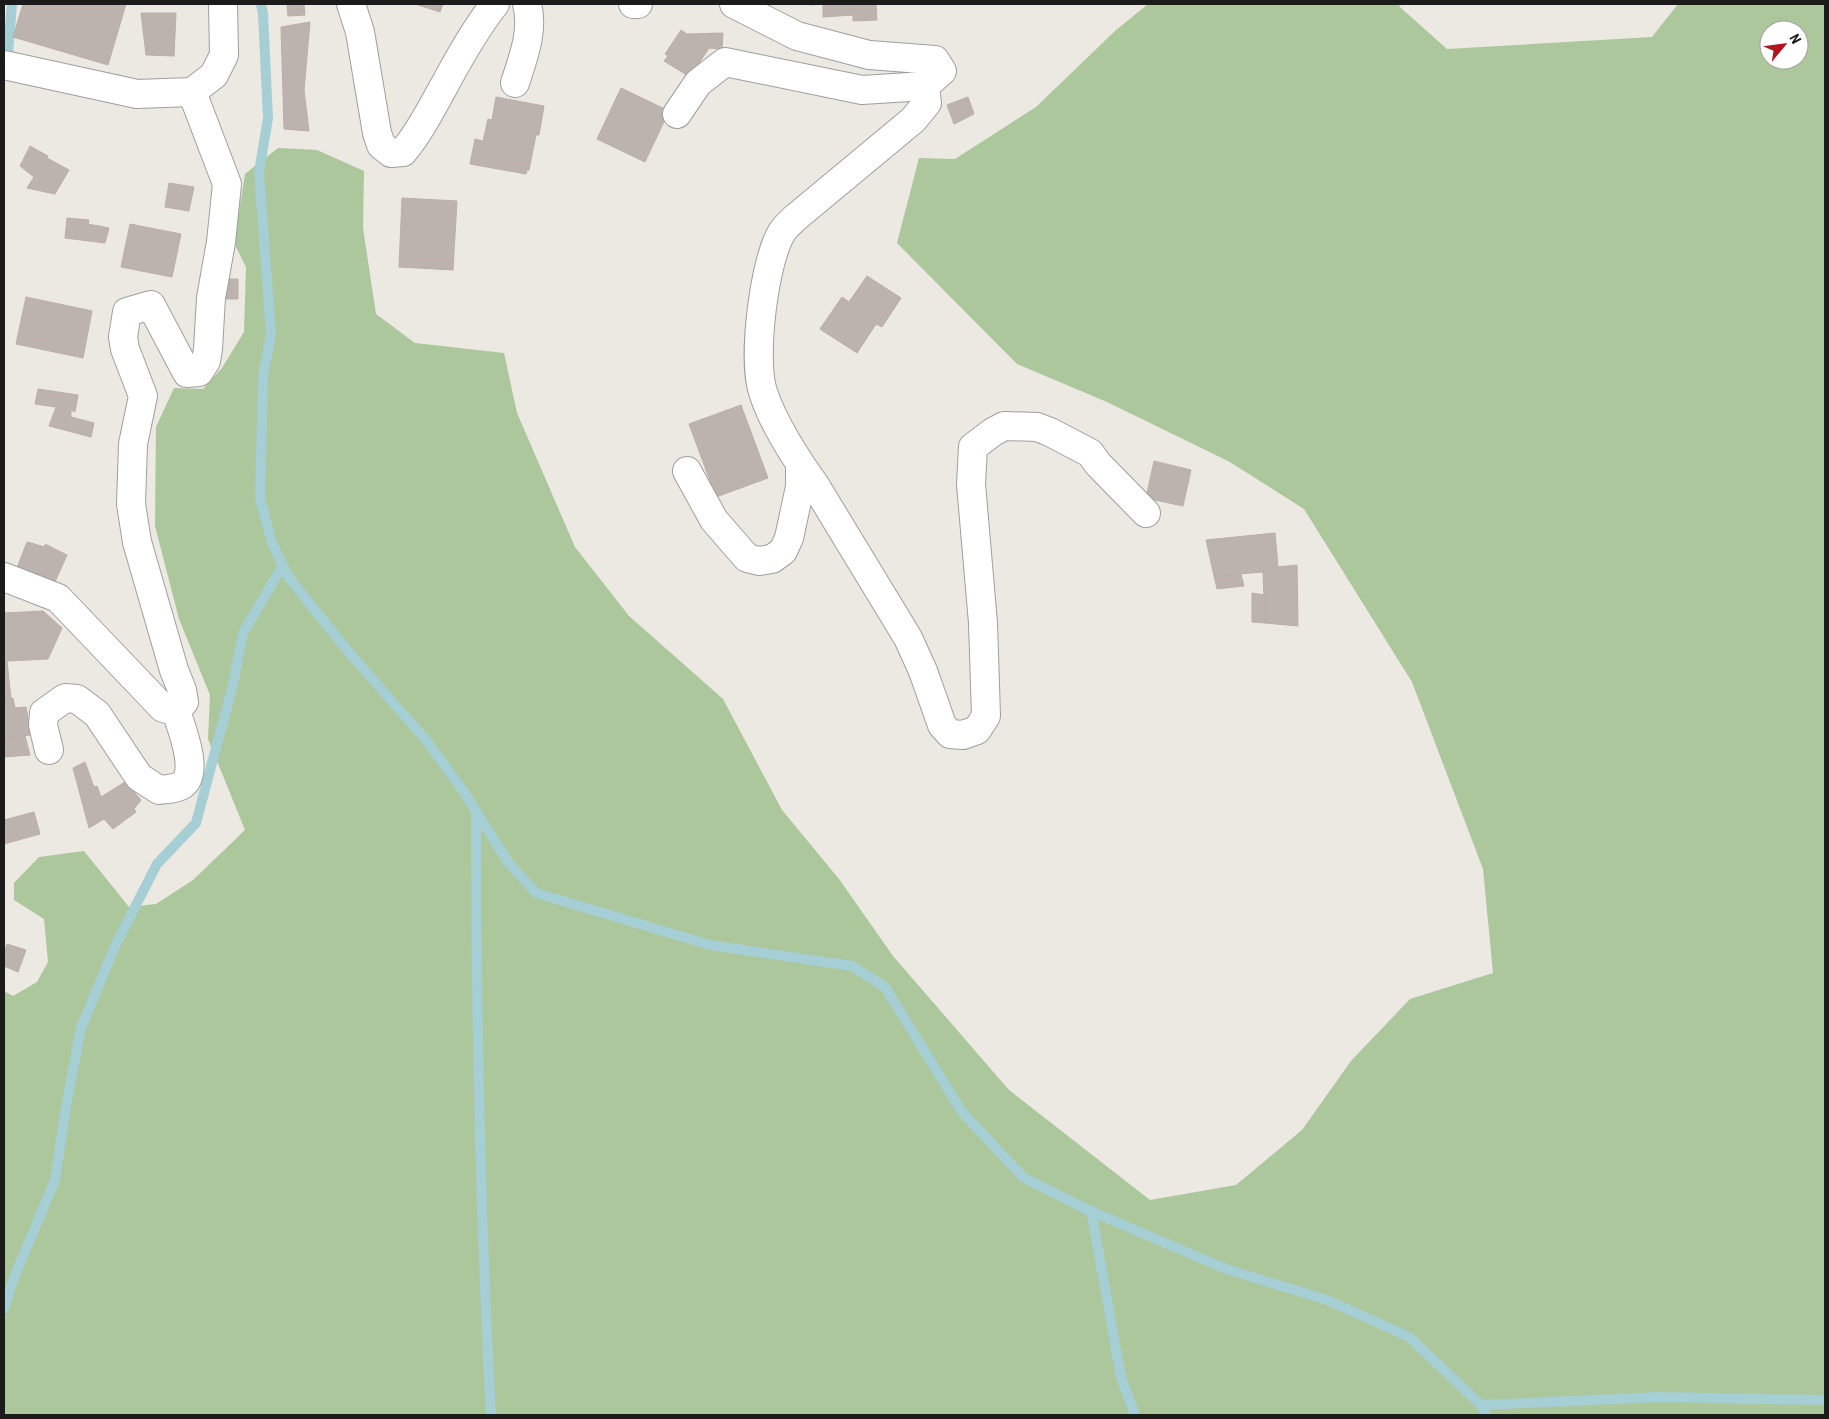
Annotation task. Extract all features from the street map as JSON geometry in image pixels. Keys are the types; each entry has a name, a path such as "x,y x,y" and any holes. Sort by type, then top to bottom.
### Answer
{"street":[{"path":"4,64 138,94 192,92 214,75 224,55 223,4"},
{"path":"351,4 360,32 377,134 381,145 390,153 403,152 419,132 484,18 495,4"},
{"path":"515,83 528,44 529,11 527,4"},
{"path":"633,4 638,4"},
{"path":"677,114 698,84 725,62 862,90 925,86 942,71 935,60 869,55 798,36 734,4"},
{"path":"925,86 927,104 913,120 795,218 783,231 772,256 758,334 758,371 763,392 800,465 815,485 908,638 923,671 945,730 957,736 977,730 986,716 984,623 971,484 973,447 1004,426 1037,427 1090,452 1098,464 1146,512"},
{"path":"176,710 184,702 182,690 174,670 137,542 131,504 134,444 143,396 128,360 123,337 127,312 151,305 187,373 199,372 206,361 211,298 221,242 227,184 192,92"},
{"path":"687,471 714,520 747,558 759,561 772,559 782,552 789,538 800,487 800,465"},
{"path":"4,577 58,598 163,708 176,710"},
{"path":"50,750 43,725 44,713 65,698 77,700 97,714 105,723 139,777 159,790 183,785 190,773 188,746 176,710"}],"green space":[{"path":"1148,4 1398,4 1447,49 1652,37 1678,4 1825,4 1825,1415 4,1415 4,991 13,996 37,982 48,962 44,919 14,900 14,883 39,857 84,851 129,907 156,904 193,880 245,830 208,739 210,695 179,619 155,526 156,427 174,388 203,389 222,368 244,332 246,267 234,243 245,174 278,148 317,150 364,171 363,228 376,314 415,343 504,353 517,413 575,547 629,616 723,699 782,810 839,879 893,956 1009,1090 1150,1200 1236,1185 1302,1130 1351,1061 1410,999 1493,973 1483,869 1412,682 1304,509 1230,462 1107,402 1017,364 897,243 919,158 955,159 1036,107 1115,31"}],"building":[{"path":"23,4 126,4 108,65 13,37"},
{"path":"287,4 304,4 305,15 288,16"},
{"path":"415,4 443,4 440,12"},
{"path":"823,4 876,4 877,20 853,21 853,15 823,17"},
{"path":"141,13 176,13 174,56 146,55"},
{"path":"310,22 304,90 309,131 284,129 281,27"},
{"path":"681,30 687,34 723,33 722,49 709,48 690,77 664,61 668,56 665,54"},
{"path":"621,88 669,111 645,162 597,139"},
{"path":"496,97 544,106 539,135 536,135 529,170 527,170 526,174 470,164 475,139 483,141 488,119 492,120"},
{"path":"968,97 974,114 954,124 947,105"},
{"path":"30,146 69,170 55,194 27,188 34,177 20,166"},
{"path":"169,183 194,187 189,211 165,207"},
{"path":"402,198 457,201 453,270 399,267"},
{"path":"67,218 89,220 88,224 109,228 105,243 65,238"},
{"path":"130,224 181,234 172,277 121,267"},
{"path":"867,276 901,298 882,327 876,324 857,353 820,329 842,297 849,302"},
{"path":"221,279 238,279 238,299 222,299"},
{"path":"26,297 92,311 83,358 16,344"},
{"path":"38,389 78,395 75,412 71,410 71,417 94,423 91,437 49,426 56,407 35,404"},
{"path":"741,405 768,478 716,497 689,424"},
{"path":"1154,461 1191,470 1183,506 1146,498"},
{"path":"1275,533 1278,567 1263,572 1214,576 1206,540"},
{"path":"27,542 45,547 45,544 67,555 54,584 17,568"},
{"path":"1297,565 1298,626 1265,623 1263,572 1278,567"},
{"path":"1241,574 1244,586 1217,589 1214,576"},
{"path":"1252,593 1265,595 1265,623 1252,622"},
{"path":"43,611 62,628 48,659 7,661 11,699 4,700 4,613"},
{"path":"13,698 15,708 26,707 31,735 4,737 4,700"},
{"path":"25,736 30,755 4,757 4,737"},
{"path":"85,762 94,787 97,786 101,797 125,782 141,800 134,809 136,812 113,829 104,819 89,828 73,768"},
{"path":"34,812 40,834 4,844 4,820"},
{"path":"7,944 26,950 18,972 4,966 4,954"}],"waterway":[{"path":"7,64 12,4"},
{"path":"261,4 268,118 259,172 271,335 263,375 260,499 272,543 289,578 352,656 426,740 464,792 508,862 536,893 710,945 852,966 885,987 962,1112 1024,1178 1086,1209 1226,1269 1327,1300 1409,1337 1481,1405 1486,1415"},
{"path":"4,1309 13,1280 55,1180 66,1106 81,1028 116,944 157,864 196,823 233,684 243,633 283,565"},
{"path":"476,812 479,1114 491,1415"},
{"path":"1091,1210 1121,1377 1135,1415"},
{"path":"1481,1405 1659,1397 1825,1400"}]}
